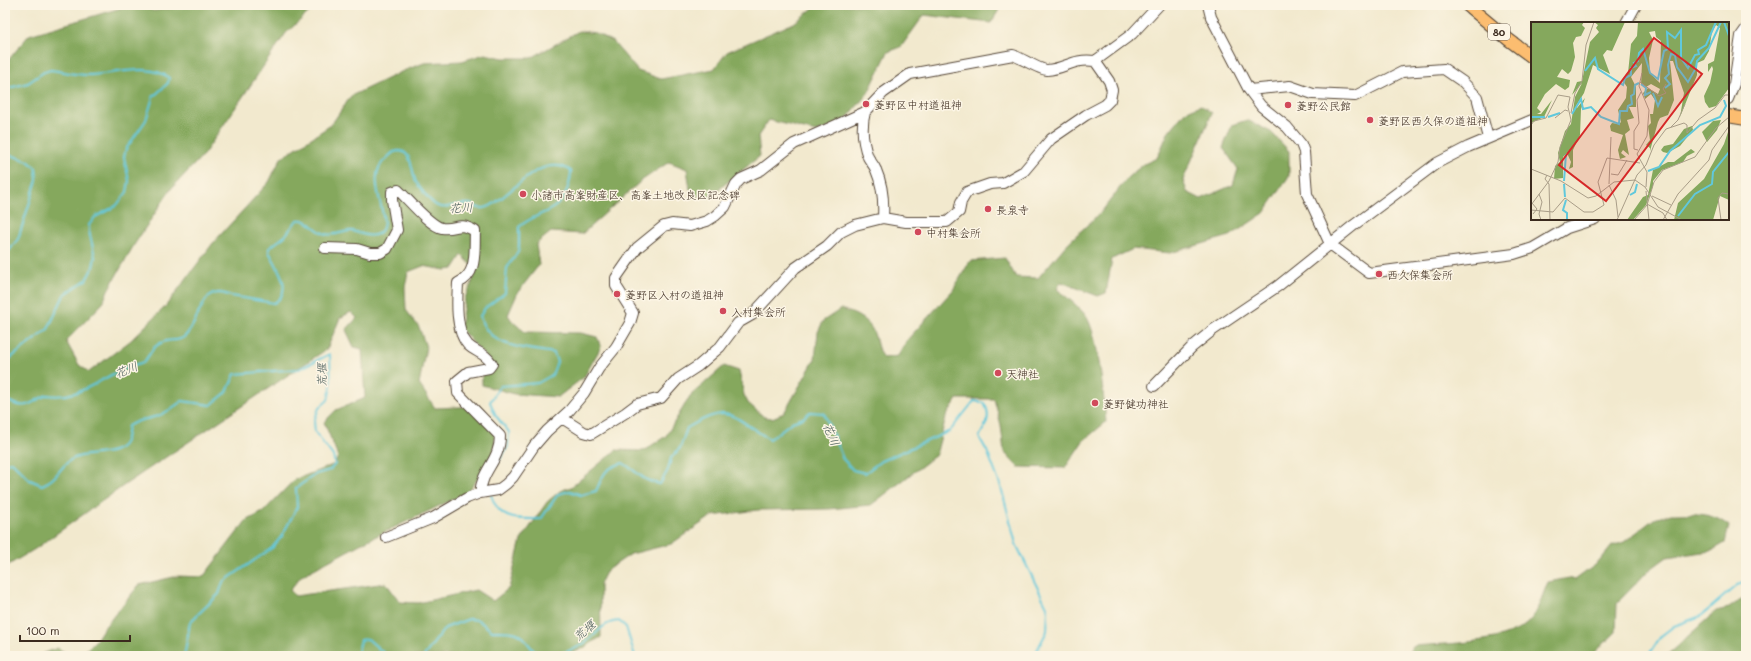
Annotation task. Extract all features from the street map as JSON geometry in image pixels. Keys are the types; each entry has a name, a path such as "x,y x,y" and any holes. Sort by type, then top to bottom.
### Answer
{"main road":[{"name":"80","path":"1467,5 1531,56"},
{"path":"1729,116 1746,119"}],"street":[{"path":"883,218 884,201 882,191 876,170 868,156 861,128 865,112 874,101 898,81 910,74 928,69 1013,55 1028,60 1040,68 1047,70 1082,60 1096,61 1132,34 1159,5"},
{"path":"1208,5 1211,17 1249,90 1261,106 1287,127 1301,144 1304,152 1307,194 1330,244 1369,273 1514,254 1533,248 1567,228 1592,220"},
{"path":"1627,22 1636,5"},
{"path":"1729,96 1734,84 1741,36 1746,29"},
{"path":"562,418 584,432 591,434 637,404 661,398 678,379 698,366 720,347 738,322 752,315 795,268 812,257 841,232 855,225 883,218 906,222 947,222 959,212 962,202 968,192 990,184 1003,183 1024,171 1052,139 1086,115 1105,105 1110,100 1112,90 1109,81 1096,61"},
{"path":"1249,90 1290,86 1313,94 1355,96 1402,72 1444,69 1463,82 1477,97 1488,138"},
{"path":"386,537 433,518 467,498 480,493 498,490 513,477 534,446 584,393 599,368 616,347 630,323 634,313 616,286 616,278 637,248 664,226 672,224 690,226 707,221 726,207 736,184 741,179 761,170 794,144 865,112"},
{"path":"1154,386 1192,347 1213,330 1278,286 1330,244 1437,163 1488,138 1531,120"},
{"path":"325,248 357,249 370,253 380,253 387,249 397,230 392,192 398,190 434,225 442,228 465,225 475,231 472,273 458,283 456,309 464,339 468,345 488,356 492,364 489,368 468,372 457,381 458,393 500,436 499,452 484,475 480,493"}],"green space":[{"path":"131,5 137,5 154,11 187,5 317,5 286,33 204,154 171,189 134,245 108,290 103,303 66,341 79,365 89,372 130,341 165,307 213,243 269,182 281,158 331,125 351,96 403,71 424,63 462,61 485,54 503,58 531,58 579,31 596,33 613,42 638,71 661,79 714,69 727,52 794,23 817,5 999,5 1000,8 991,23 924,15 901,47 888,52 868,93 843,123 816,132 769,120 758,136 760,156 709,197 695,196 690,189 687,169 669,162 641,181 582,234 551,232 536,244 539,265 518,292 508,315 513,322 525,332 581,333 597,337 601,347 584,377 558,397 514,394 482,385 482,376 490,362 460,328 465,298 477,271 462,255 453,269 445,270 423,266 408,272 405,287 406,310 419,327 426,347 419,384 435,408 481,406 492,421 495,438 493,461 466,493 364,542 301,576 290,590 295,596 386,583 400,602 418,603 476,590 493,601 509,588 521,540 547,502 560,491 571,487 616,450 643,451 666,436 690,396 724,366 739,371 744,395 748,403 764,417 772,418 784,413 815,359 818,332 823,321 841,309 866,321 874,332 879,351 883,358 898,356 907,340 953,290 970,261 1005,258 1016,277 1038,278 1066,245 1102,211 1128,177 1144,164 1157,158 1168,133 1185,112 1201,105 1212,113 1183,180 1187,192 1201,199 1233,185 1238,169 1223,148 1232,125 1247,120 1271,132 1289,151 1289,176 1264,213 1230,236 1170,253 1133,249 1112,259 1106,293 1098,296 1061,282 1057,289 1086,316 1094,336 1100,367 1106,422 1083,441 1065,468 1018,467 1004,452 1001,425 994,399 957,399 946,417 936,455 871,505 829,509 758,510 712,516 671,544 631,554 607,570 600,584 601,637 580,650 568,654 543,657 500,656 478,653 474,656 73,656 83,653 96,640 103,629 139,585 178,576 203,577 246,521 263,512 294,480 335,464 338,456 324,422 336,410 365,398 362,349 354,347 346,330 357,318 351,312 340,318 327,349 126,484 35,549 5,567 5,64 29,35"},
{"path":"1671,514 1702,514 1722,521 1729,526 1725,543 1711,551 1667,557 1648,571 1617,603 1616,632 1591,656 1405,656 1414,646 1478,641 1494,638 1523,627 1532,618 1548,582 1569,578 1575,580 1598,563 1612,546 1624,542 1654,519"},
{"path":"1746,596 1746,656 1666,656 1716,611 1729,608"},
{"path":"57,648 72,656 38,656"}],"waterway":[{"name":"花川","path":"5,89 28,83 44,72 50,70 87,75 141,70 161,73 169,78 168,83 153,97 146,120 126,149 124,157 129,181 127,192 116,206 95,217 89,225 95,257 93,267 86,280 64,295 48,329 8,360 5,366"},
{"name":"花川","path":"5,366 6,393 8,401 15,404 25,405 47,395 68,395 86,388 125,368 144,362 154,348 160,343 182,339 190,331 202,306 213,294 220,293 274,303 280,298 284,286 280,272 269,252 269,248 285,236 297,220 305,221 318,230 329,235 349,231 369,236 379,233 383,227 384,219 377,187 377,176 380,166 394,152 400,151 408,156 416,182 431,201 440,207 450,207 459,204 470,204 479,208 488,207 498,201 532,173 545,167 558,166 571,171 571,177 564,196 554,207 519,227 518,252 507,268 505,293 485,308 480,316 484,327 491,335 500,341 521,348 554,353 557,362 552,375 538,383 500,386 490,402 496,416 509,432 508,447 493,470"},
{"name":"荒堰","path":"5,153 28,161 36,168 37,180 18,239 5,256"},
{"name":"荒堰","path":"5,463 12,462 30,480 42,485 51,480 69,461 75,458 108,452 121,447 126,439 128,426 136,422 158,416 182,401 211,405 227,392 235,374 299,369 330,354 331,387 328,400 319,408 314,421 315,432 333,456 335,464 330,470 316,474 296,488 297,507 282,536 272,548 223,582 219,594 190,622 185,652 182,656"},
{"name":"花川","path":"491,495 499,510 510,517 517,519 541,519 558,494 570,491 581,495 596,491 605,473 616,465 623,463 649,481 660,484 668,470 671,458 680,448 687,428 714,415 723,414 739,419 770,439 792,422 803,418 810,412 824,413 843,459 853,470 865,473 881,461 950,431 974,401 984,403 988,416 986,424 979,437 987,451 1001,487 1016,544 1048,609 1047,631 1034,656"},
{"path":"1648,656 1661,636 1674,626 1701,616 1737,585 1746,582"},
{"name":"荒堰","path":"424,656 445,628 469,619 478,620 492,631 510,631 520,634 538,656"},
{"name":"荒堰","path":"545,656 577,648 608,623 619,621 626,627 635,656"},
{"name":"荒堰","path":"357,656 361,640 368,639 387,656"},
{"name":"荒堰","path":"295,656 298,653 305,651 312,656"}],"place":[{"name":"菱野区中村道祖神","path":"866,104"},
{"name":"菱野公民館","path":"1288,105"},
{"name":"菱野区西久保の道祖神","path":"1370,120"},
{"name":"小諸市高峯財産区、高峯土地改良区記念碑","path":"523,194"},
{"name":"長泉寺","path":"988,209"},
{"name":"中村集会所","path":"918,232"},
{"name":"西久保集会所","path":"1379,274"},
{"name":"菱野区入村の道祖神","path":"617,294"},
{"name":"入村集会所","path":"723,311"},
{"name":"天神社","path":"998,373"},
{"name":"菱野健功神社","path":"1095,403"}]}
